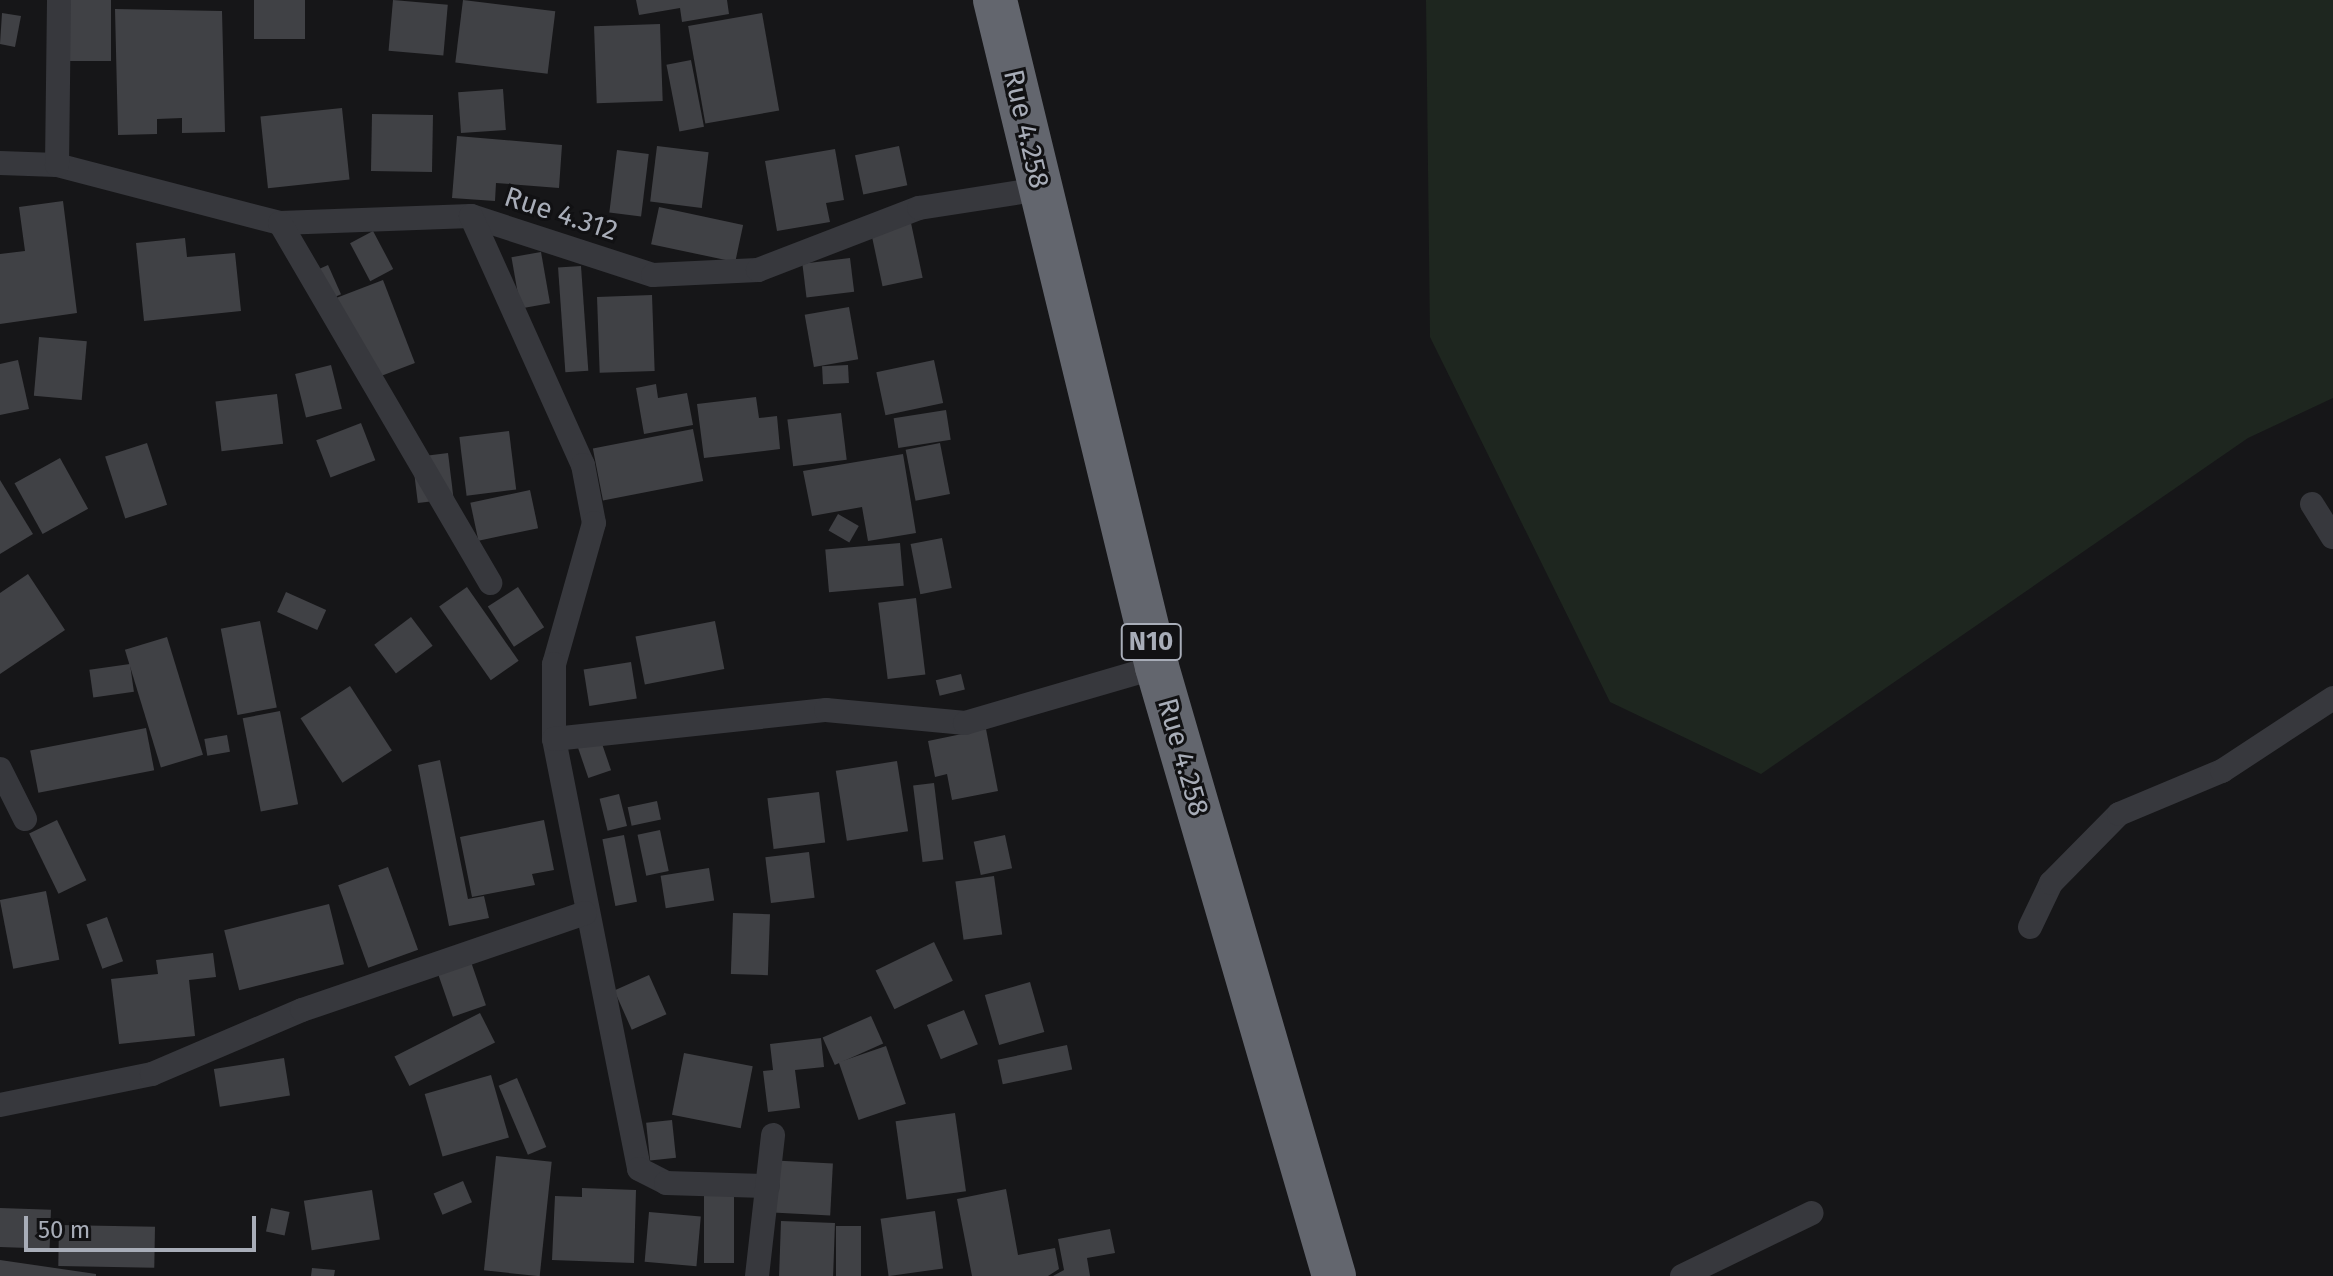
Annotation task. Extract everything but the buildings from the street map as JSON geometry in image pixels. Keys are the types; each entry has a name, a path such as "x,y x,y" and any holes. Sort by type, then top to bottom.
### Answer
{"highway":[{"name":"Rue 4.258","path":"995,0 1157,667 1334,1276"}],"street":[{"path":"57,165 59,0"},
{"name":"Rue 4.312","path":"0,163 57,165 280,223 471,216 668,275 758,270 919,208 1040,189"},
{"path":"471,216 583,465 594,523 554,664 554,739 585,913 639,1169 666,1183 768,1186"},
{"path":"280,223 490,583"},
{"path":"2312,504 2333,537"},
{"path":"554,739 826,710 965,723 1157,667"},
{"path":"2030,927 2051,883 2119,814 2222,771 2333,698"},
{"path":"0,769 25,819"},
{"path":"0,1105 152,1074 302,1010 585,913"},
{"path":"757,1276 773,1135"},
{"path":"1682,1276 1812,1213"}],"shaded area":[{"path":"1426,0 2333,0 2333,398 2248,438 1761,774 1610,702 1430,337"}]}
